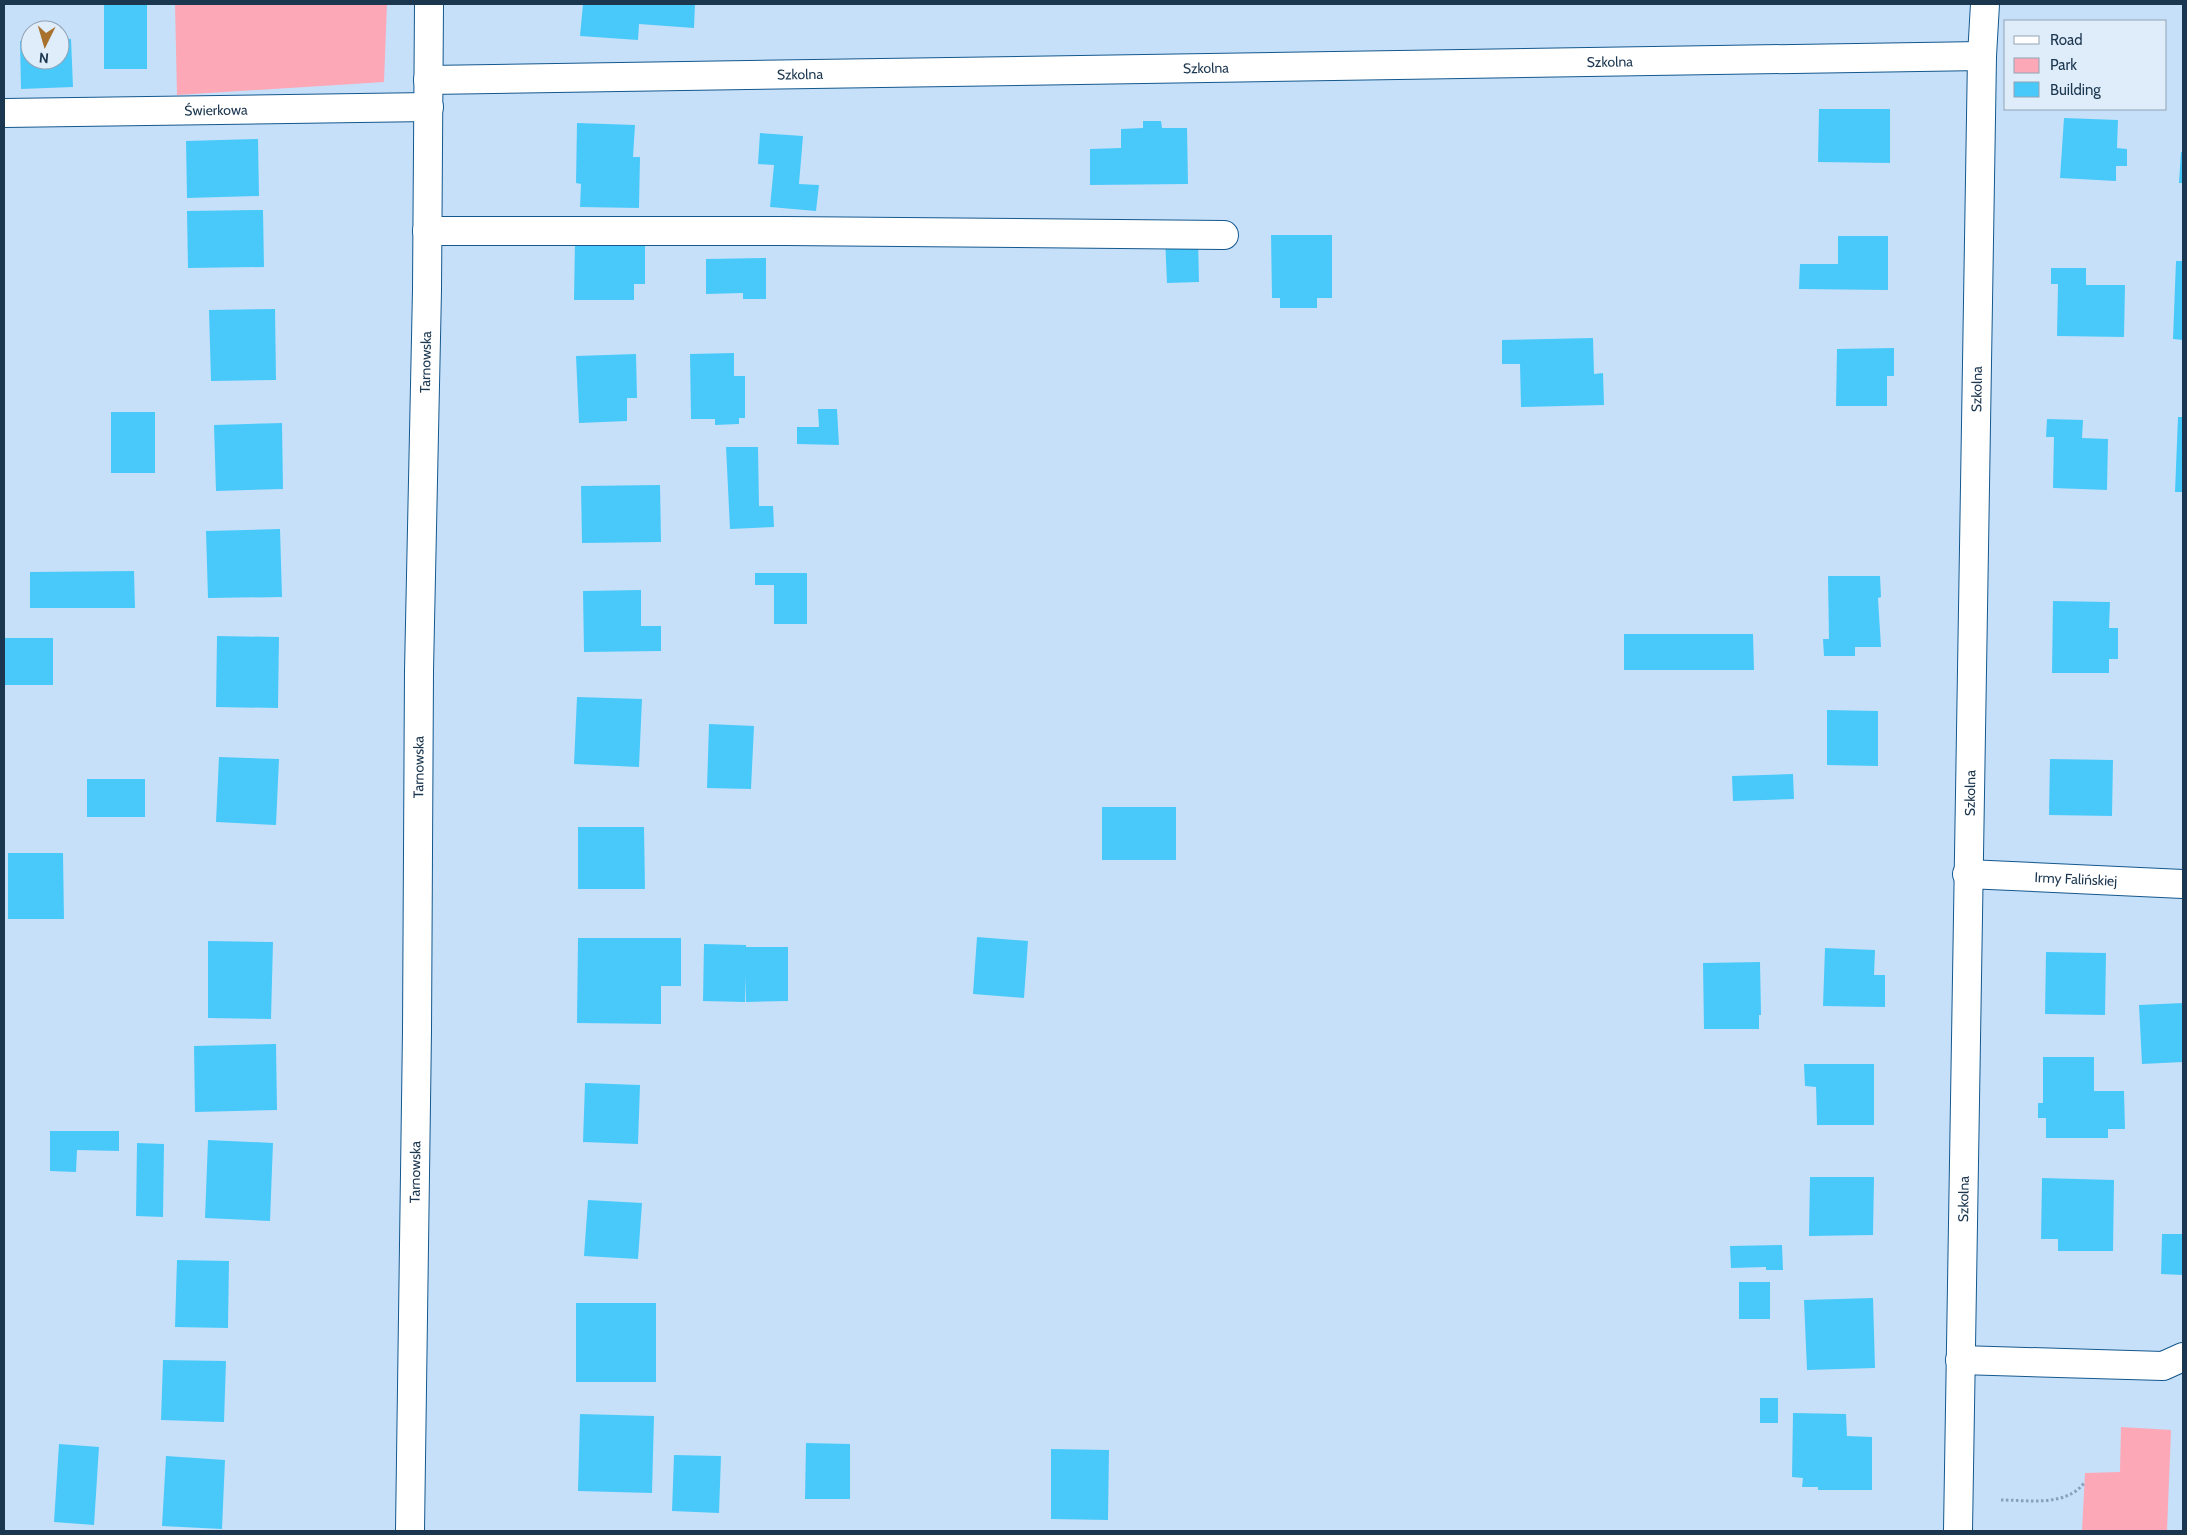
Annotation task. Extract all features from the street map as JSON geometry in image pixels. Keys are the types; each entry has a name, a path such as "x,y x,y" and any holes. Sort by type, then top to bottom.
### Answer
{"street":[{"name":"Tarnowska","path":"410,1531 418,1011 419,671 429,107 429,4"},
{"name":"Szkolna","path":"1958,1531 1982,56 1985,4"},
{"name":"Szkolna","path":"428,80 1982,56"},
{"name":"Świerkowa","path":"4,113 429,107"},
{"path":"427,231 786,231 1224,236"},
{"name":"Irmy Falińskiej","path":"1968,874 2183,884"},
{"path":"1960,1360 2163,1366 2183,1357"}],"path":[{"path":"2001,1500 2057,1500 2081,1488 2084,1483"}],"green space":[{"path":"175,4 387,4 384,82 177,95"},
{"path":"2121,1427 2171,1430 2167,1531 2082,1531 2085,1473 2120,1472"}],"building":[{"path":"104,4 147,4 147,69 104,69"},
{"path":"583,4 695,4 694,28 639,24 638,40 580,36"},
{"path":"71,39 73,87 21,89 21,70 70,70"},
{"path":"1819,109 1890,109 1890,163 1818,162"},
{"path":"2064,118 2118,120 2117,148 2127,149 2127,166 2116,166 2116,181 2060,178"},
{"path":"1143,121 1161,121 1162,128 1187,128 1188,184 1090,185 1090,149 1121,148 1121,129 1143,128"},
{"path":"577,123 635,125 633,157 640,157 639,208 580,207 581,184 576,183"},
{"path":"760,133 803,136 799,184 819,185 816,211 770,207 774,165 758,164"},
{"path":"258,139 259,196 187,198 186,141"},
{"path":"2181,152 2183,152 2183,183 2179,183"},
{"path":"263,210 264,267 188,268 187,211"},
{"path":"1271,235 1332,235 1332,298 1317,298 1317,308 1280,308 1280,298 1272,298"},
{"path":"1838,236 1888,236 1888,290 1799,289 1800,264 1838,264"},
{"path":"1165,237 1198,237 1199,282 1167,283"},
{"path":"575,241 645,243 645,284 634,284 634,300 574,300"},
{"path":"766,258 766,299 743,299 743,293 706,294 706,259"},
{"path":"2176,261 2183,261 2183,340 2173,339"},
{"path":"2051,268 2086,268 2086,285 2125,285 2124,337 2057,336 2058,284 2051,284"},
{"path":"275,309 276,380 211,381 209,310"},
{"path":"1593,338 1594,374 1603,373 1604,405 1521,407 1520,364 1502,364 1502,340"},
{"path":"1894,348 1894,376 1887,376 1887,406 1836,406 1837,349"},
{"path":"734,353 734,376 745,376 745,418 739,418 739,424 715,425 715,419 691,419 690,354"},
{"path":"636,354 637,398 627,398 627,421 579,423 576,356"},
{"path":"818,409 837,409 839,445 797,444 797,427 819,427"},
{"path":"111,412 155,412 155,473 111,473"},
{"path":"2178,417 2183,417 2183,492 2175,492"},
{"path":"2047,419 2083,420 2082,438 2108,439 2107,490 2053,488 2054,437 2046,437"},
{"path":"282,423 283,489 216,491 214,425"},
{"path":"726,447 758,447 759,506 773,506 774,527 730,529"},
{"path":"660,485 661,542 582,543 581,486"},
{"path":"280,529 282,597 208,598 206,531"},
{"path":"134,571 135,608 30,608 30,572"},
{"path":"755,573 807,573 807,624 774,624 774,585 755,585"},
{"path":"1828,576 1880,576 1881,597 1878,598 1881,647 1855,647 1855,656 1824,656 1823,639 1829,639"},
{"path":"641,590 641,626 661,626 661,651 584,652 583,591"},
{"path":"2053,601 2110,602 2109,628 2118,628 2118,659 2109,659 2109,673 2052,673"},
{"path":"1624,634 1753,634 1754,670 1624,670"},
{"path":"217,636 279,637 278,708 216,707"},
{"path":"4,638 53,638 53,685 4,685"},
{"path":"577,697 642,699 639,767 574,764"},
{"path":"1827,710 1878,711 1878,766 1827,765"},
{"path":"709,724 754,726 751,789 707,788"},
{"path":"219,757 279,759 276,825 216,822"},
{"path":"2050,759 2113,760 2112,816 2049,815"},
{"path":"1793,774 1794,799 1733,801 1732,776"},
{"path":"87,779 145,779 145,817 87,817"},
{"path":"1102,807 1176,807 1176,860 1102,860"},
{"path":"578,827 644,827 645,889 578,889"},
{"path":"8,853 63,853 64,919 8,919"},
{"path":"977,937 1028,941 1024,998 973,994"},
{"path":"578,938 681,938 681,986 661,986 661,1024 577,1023"},
{"path":"208,941 273,942 271,1019 208,1018"},
{"path":"704,944 788,947 788,1001 746,1002 745,976 745,1002 703,1001"},
{"path":"1825,948 1875,950 1874,975 1885,975 1885,1007 1823,1006"},
{"path":"2046,952 2106,953 2105,1015 2045,1014"},
{"path":"1760,962 1761,1015 1759,1015 1759,1029 1704,1029 1703,963"},
{"path":"2183,1003 2183,1062 2142,1064 2139,1005"},
{"path":"276,1044 277,1110 195,1112 194,1046"},
{"path":"2043,1057 2094,1057 2094,1091 2124,1091 2125,1129 2108,1129 2108,1138 2046,1138 2046,1118 2038,1118 2038,1103 2043,1103"},
{"path":"1804,1064 1874,1064 1874,1125 1817,1125 1816,1087 1805,1086"},
{"path":"585,1083 640,1085 638,1144 583,1142"},
{"path":"50,1131 119,1131 119,1151 77,1150 76,1172 50,1171"},
{"path":"208,1140 273,1143 270,1221 205,1218"},
{"path":"137,1143 164,1144 163,1217 136,1216"},
{"path":"1810,1177 1874,1177 1873,1235 1809,1236"},
{"path":"2042,1178 2114,1180 2113,1251 2058,1251 2058,1239 2041,1239"},
{"path":"588,1200 642,1203 638,1259 584,1256"},
{"path":"2162,1234 2183,1234 2183,1275 2161,1274"},
{"path":"1782,1245 1783,1270 1766,1270 1766,1267 1731,1268 1730,1246"},
{"path":"177,1260 229,1261 228,1328 175,1327"},
{"path":"1739,1282 1770,1282 1770,1319 1739,1319"},
{"path":"1873,1298 1875,1368 1807,1370 1804,1300"},
{"path":"576,1303 656,1303 656,1382 576,1382"},
{"path":"163,1360 226,1361 224,1422 161,1420"},
{"path":"1760,1398 1778,1398 1778,1423 1760,1423"},
{"path":"1793,1413 1846,1414 1847,1436 1872,1437 1872,1490 1818,1490 1818,1487 1802,1487 1803,1478 1792,1477"},
{"path":"580,1414 654,1416 652,1493 578,1491"},
{"path":"806,1443 850,1444 850,1499 805,1499"},
{"path":"59,1444 99,1447 94,1525 54,1522"},
{"path":"1051,1449 1109,1450 1108,1520 1051,1519"},
{"path":"674,1455 721,1456 719,1513 672,1511"},
{"path":"166,1456 225,1460 222,1529 162,1526"}]}
